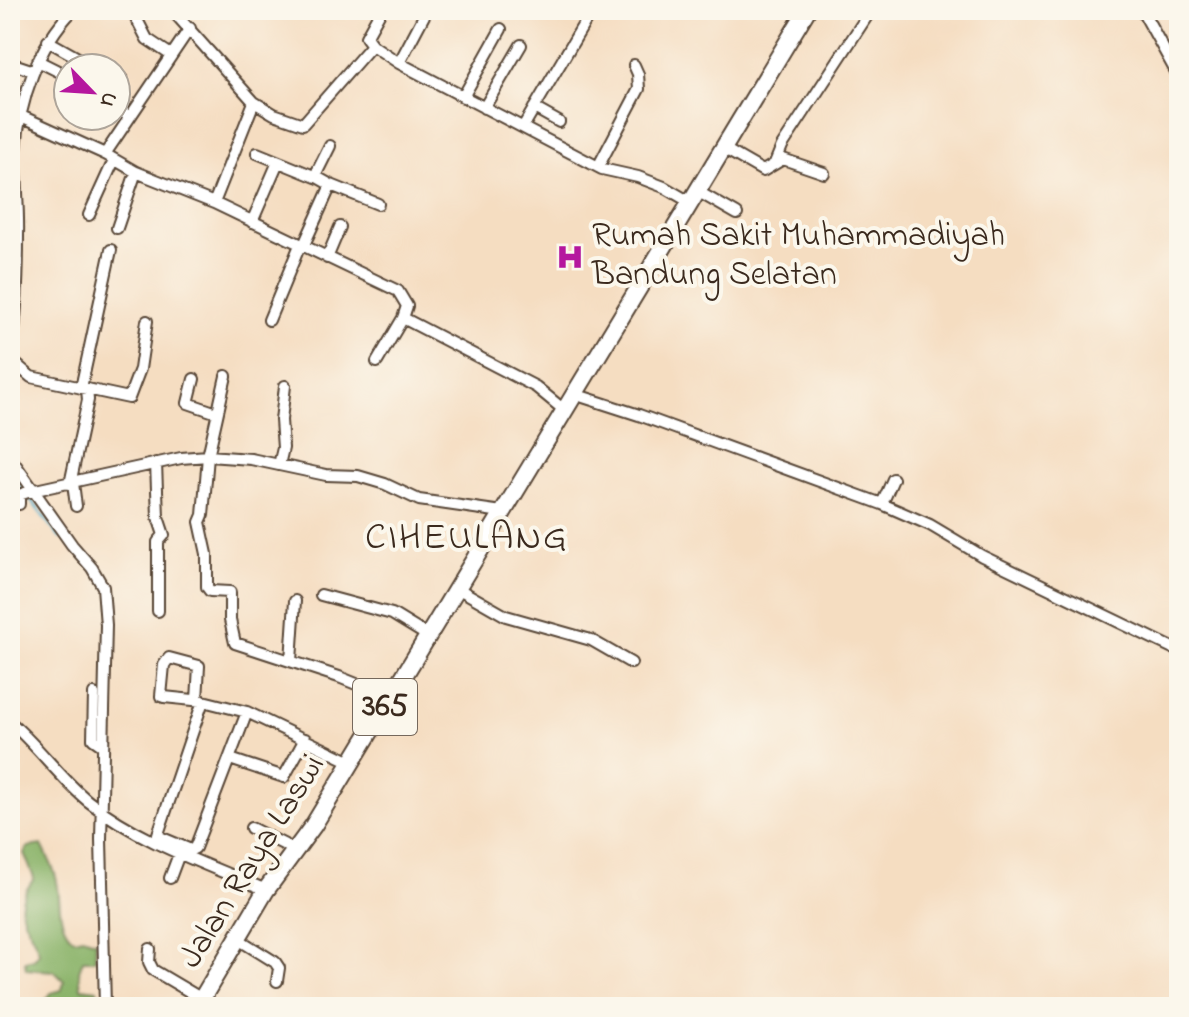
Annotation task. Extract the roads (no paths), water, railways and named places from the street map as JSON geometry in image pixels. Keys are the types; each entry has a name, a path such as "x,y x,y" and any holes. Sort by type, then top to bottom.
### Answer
{"main road":[{"name":"Jalan Raya Laswi","path":"200,1003 266,890 313,826 807,10"}],"street":[{"path":"73,10 58,24 32,67 21,116 16,147 18,238 10,361 31,377 127,398 131,396 140,369 147,321"},
{"path":"132,10 143,42 171,55"},
{"path":"172,10 254,102 274,114 303,124 372,45"},
{"path":"381,10 366,34 372,45 399,63 598,167 694,196 737,214"},
{"path":"399,63 427,10"},
{"path":"523,127 592,10"},
{"path":"775,163 782,146 871,10"},
{"path":"1142,10 1179,77"},
{"path":"132,110 190,28"},
{"path":"463,97 501,29"},
{"path":"48,41 68,52"},
{"path":"484,108 521,45"},
{"path":"10,63 52,72"},
{"path":"598,167 639,89 634,65"},
{"path":"214,203 254,102"},
{"path":"534,108 559,122"},
{"path":"21,116 398,291 407,306 377,362"},
{"path":"89,215 121,132"},
{"path":"316,177 330,146"},
{"path":"723,148 763,171 788,159 824,173"},
{"path":"257,153 378,204"},
{"path":"252,222 278,162"},
{"path":"117,228 136,172"},
{"path":"269,320 331,185"},
{"path":"327,258 340,227"},
{"path":"76,506 71,484 88,400 84,388 111,250"},
{"path":"403,318 536,387 570,401 639,415 882,504 930,525 982,556 1179,651"},
{"path":"226,376 208,456 200,522 207,554 207,587 210,591 230,592 230,620 235,643 339,677 391,698"},
{"path":"194,379 188,403 217,413"},
{"path":"279,465 283,448 281,420 285,386"},
{"path":"10,505 19,504 19,495 32,491 156,463 208,456 251,459 326,475 358,476 419,500 502,512"},
{"path":"10,457 103,587 106,625 103,746 94,805 101,839 105,1007"},
{"path":"156,463 158,517 164,534 158,542 158,611"},
{"path":"882,504 893,479"},
{"path":"457,588 506,616 591,640 631,663"},
{"path":"321,595 392,614 428,636"},
{"path":"291,661 295,601"},
{"path":"247,712 195,848 191,850 160,837 158,834 200,701 199,666 169,658 161,696 200,701 247,712 351,762"},
{"path":"94,694 93,739 103,746"},
{"path":"10,722 94,805 179,854 266,890"},
{"path":"93,724 103,732"},
{"path":"230,759 284,777 305,739"},
{"path":"251,828 295,850"},
{"path":"170,878 179,854"},
{"path":"238,939 275,962 279,968 277,981"},
{"path":"150,949 149,965 153,970 200,1003"}],"waterway":[{"path":"10,129 17,98"},
{"path":"10,207 10,281"},
{"path":"10,471 23,490"},
{"path":"28,496 60,538"}],"place":[{"name":"Rumah Sakit Muhammadiyah Bandung Selatan","path":"570,257"}],"district":[{"name":"CIHEULANG","path":"467,539"}]}
